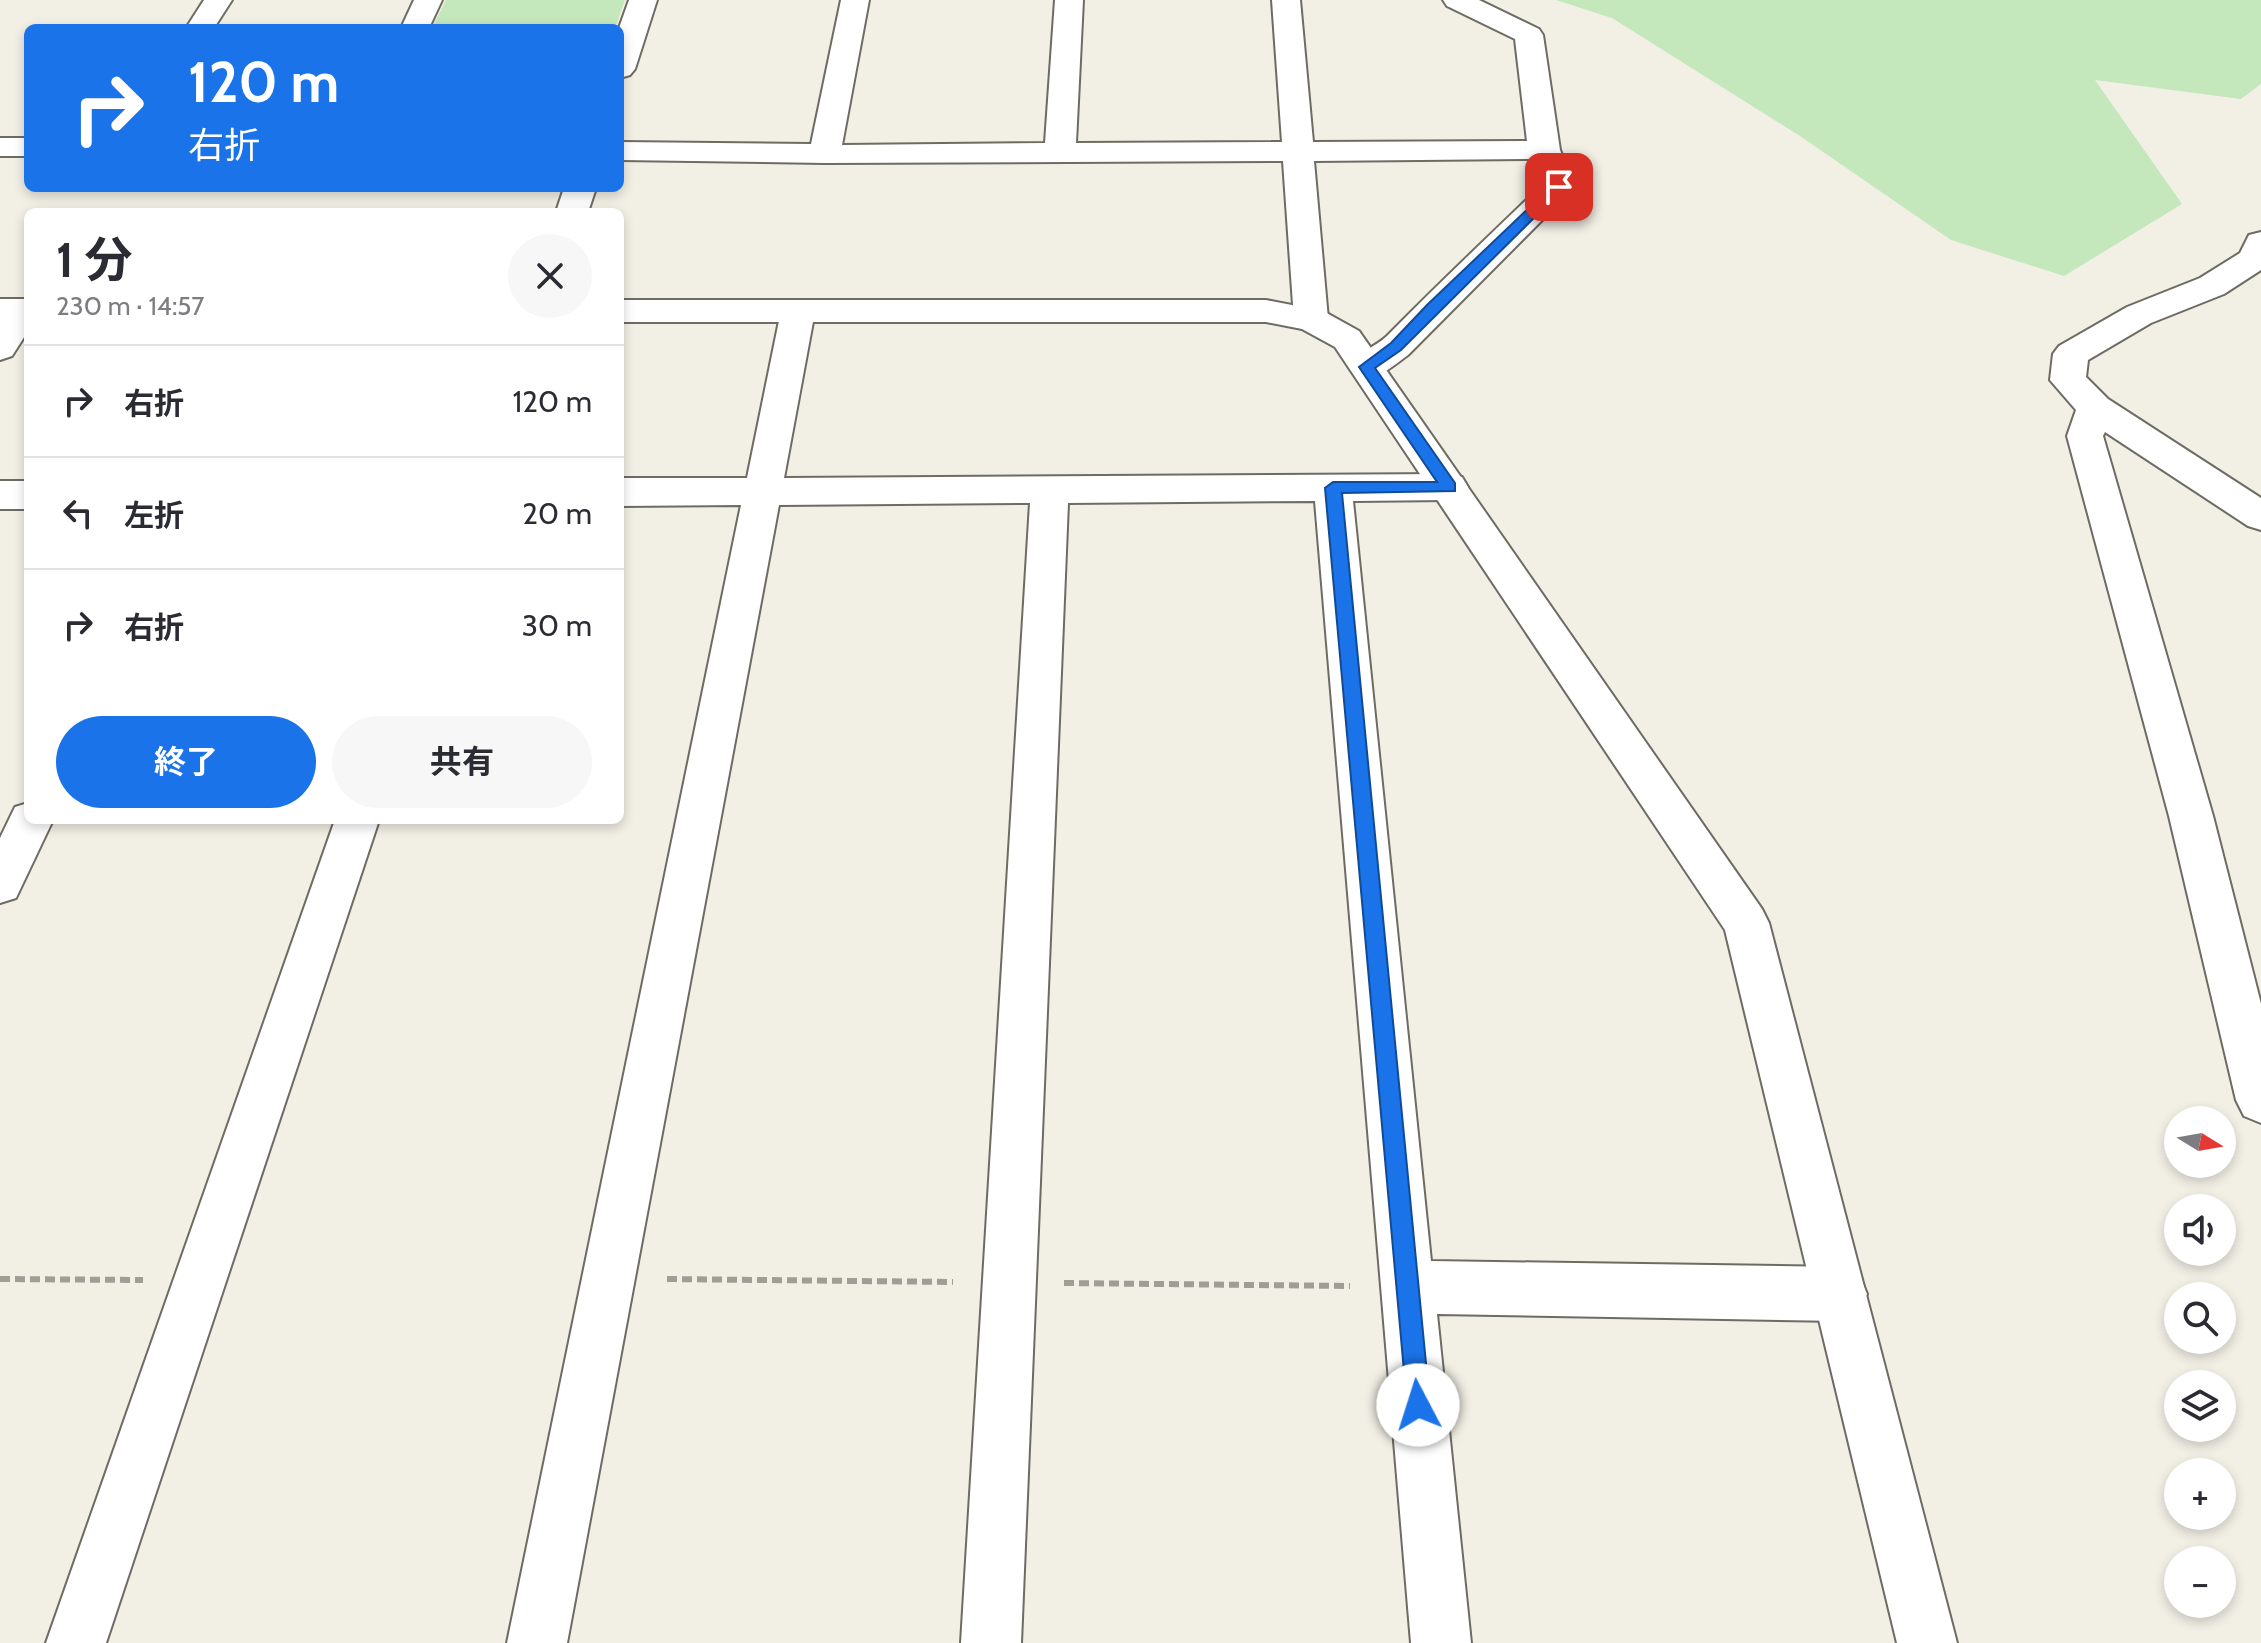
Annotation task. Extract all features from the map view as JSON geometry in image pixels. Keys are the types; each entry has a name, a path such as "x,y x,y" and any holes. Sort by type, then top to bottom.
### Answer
{"street":[{"path":"203,24 218,0"},
{"path":"417,24 428,0"},
{"path":"624,57 643,0"},
{"path":"825,154 855,0"},
{"path":"1060,154 1069,0"},
{"path":"1286,0 1311,319"},
{"path":"1367,367 1396,347 1432,308 1559,187 1544,150 1529,35 1457,0"},
{"path":"0,147 24,147"},
{"path":"624,151 1060,154 1544,150"},
{"path":"2261,242 2255,259 2212,286 2139,315 2071,354 2068,380 2095,408 2261,516"},
{"path":"0,348 17,310"},
{"path":"624,311 1266,311 1311,319 1347,339 1746,923 1927,1643"},
{"path":"537,1643 798,311"},
{"path":"2095,408 2085,436 2191,816 2261,1100"},
{"path":"624,492 1449,487"},
{"path":"1333,488 1441,1643"},
{"path":"991,1643 1050,489"},
{"path":"0,495 24,495"},
{"path":"0,884 29,824"},
{"path":"76,1643 356,824"},
{"path":"1407,1287 1840,1294"}],"path":[{"path":"609,1278 962,1282"},
{"path":"0,1279 200,1281"},
{"path":"1060,1283 1407,1287"}],"green space":[{"path":"446,0 625,0 616,24 434,24"},
{"path":"1556,0 2261,0 2261,84 2241,99 2095,80 2182,204 2064,276 1951,240 1800,136 1612,18"}],"route":[{"path":"1418,1405 1333,488 1449,487 1367,367 1396,347 1432,308 1559,187"}]}
